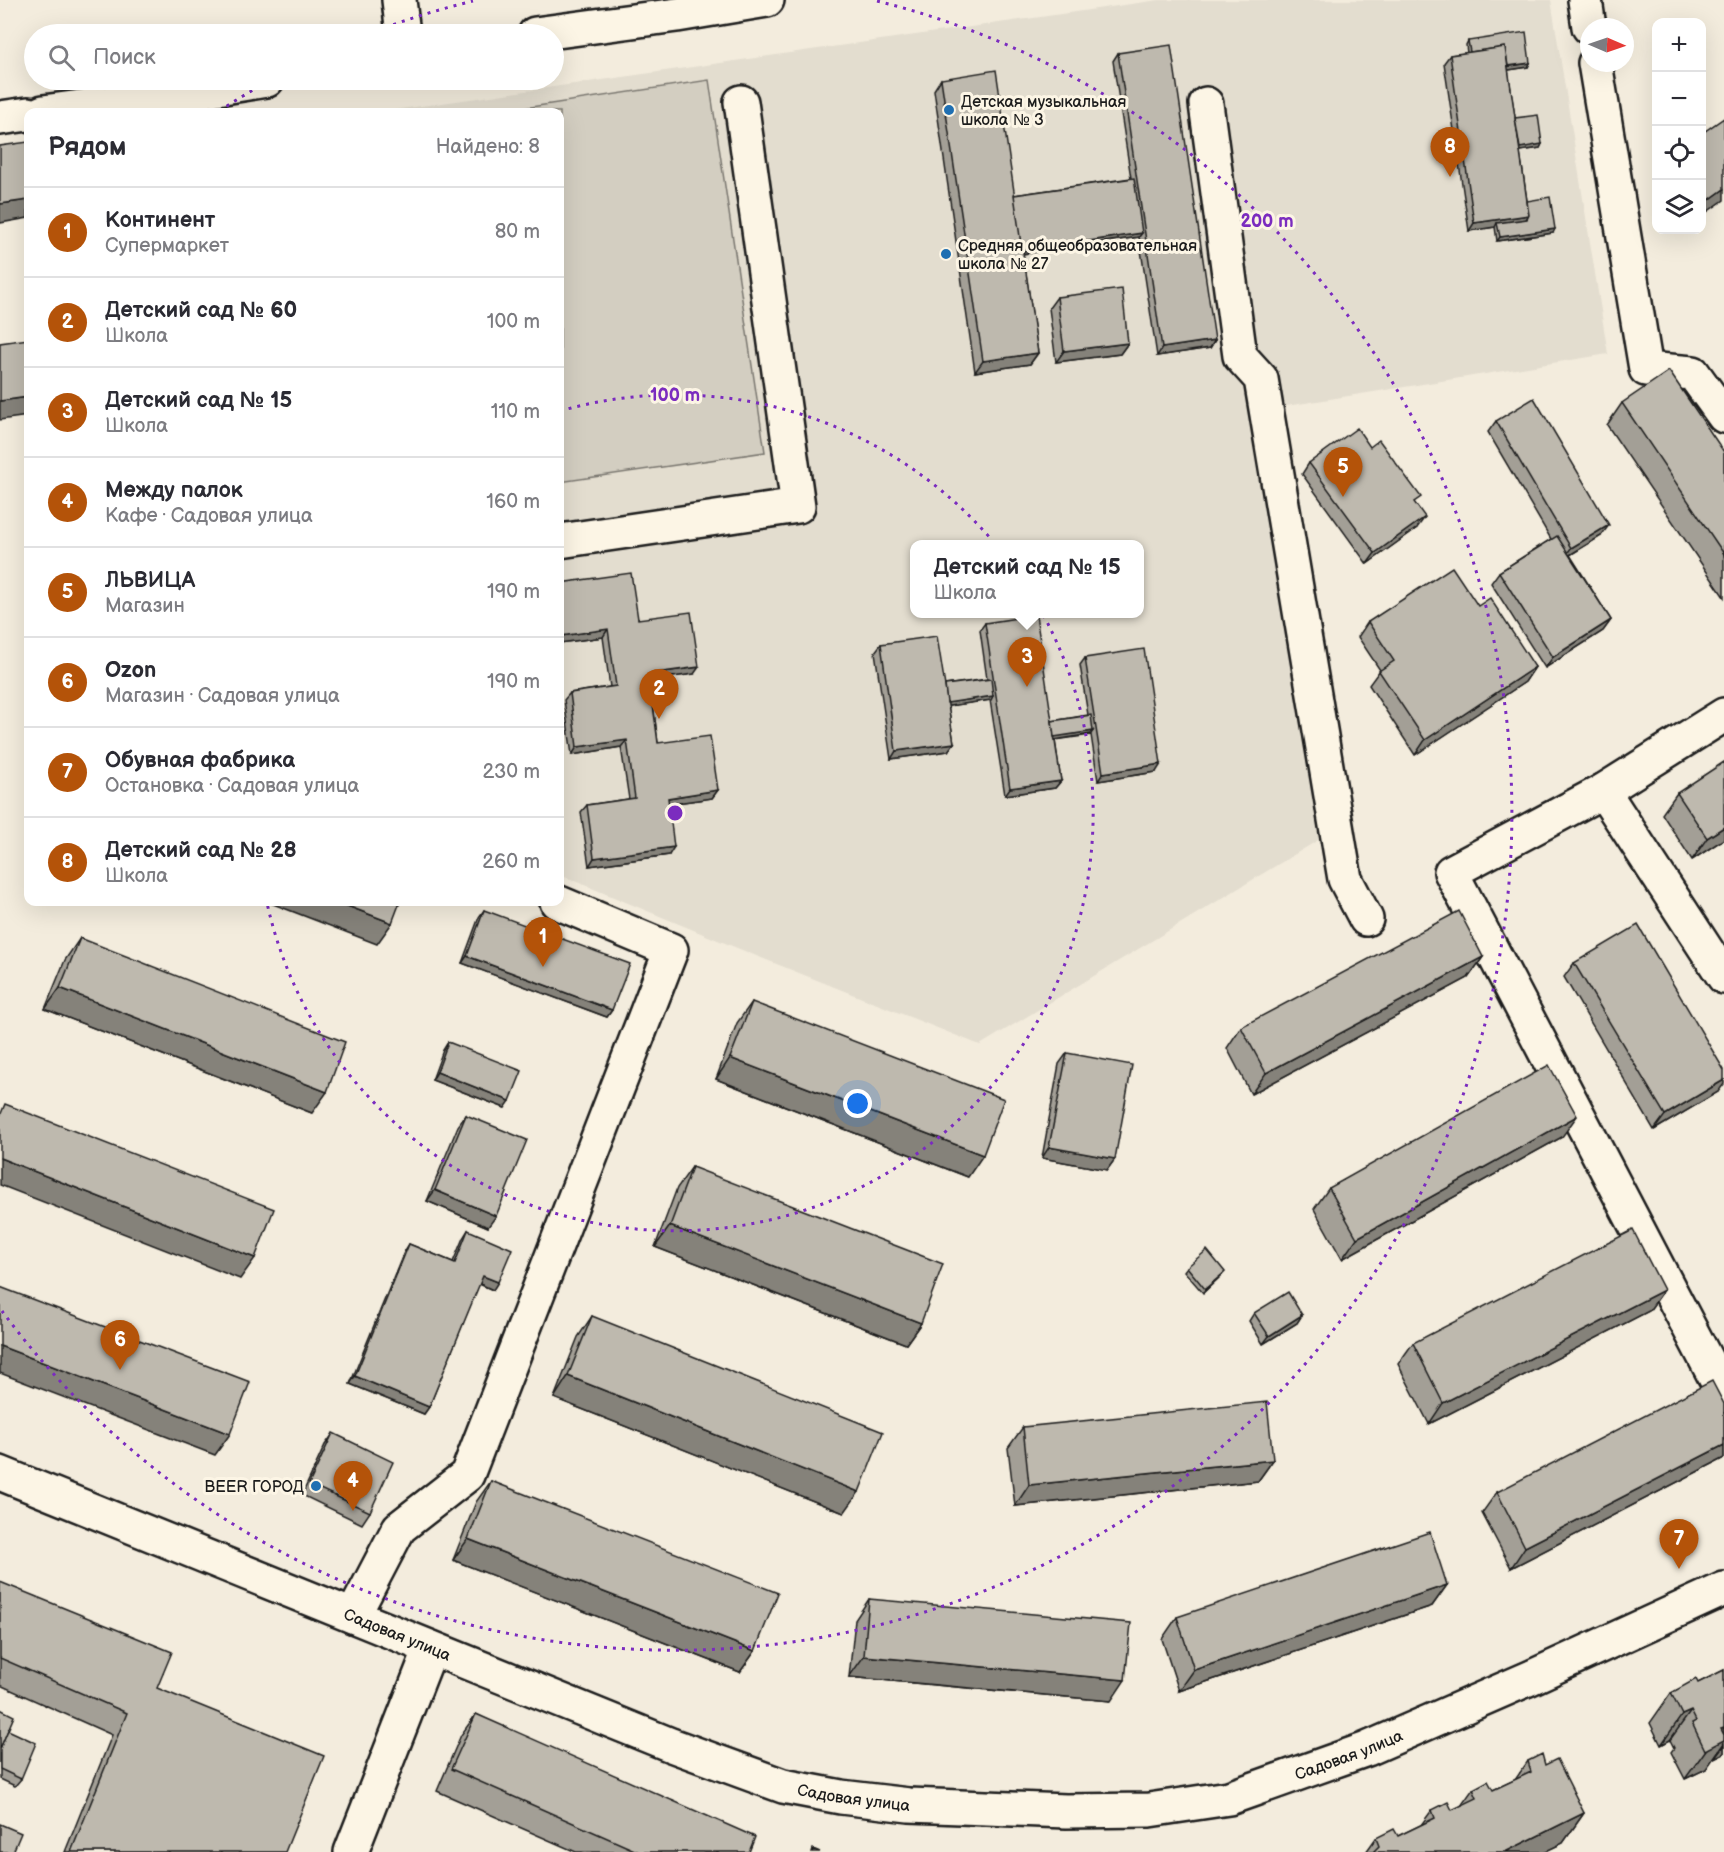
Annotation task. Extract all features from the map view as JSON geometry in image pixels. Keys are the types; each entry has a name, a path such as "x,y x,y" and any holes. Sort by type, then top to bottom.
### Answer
{"main road":[{"path":"399,0 403,24"},
{"path":"1585,0 1588,18"},
{"path":"564,30 677,15 751,1"},
{"path":"1596,72 1646,369 1693,373 1724,416"},
{"path":"104,108 195,102 234,90"},
{"path":"564,540 798,506 741,102"},
{"path":"1206,104 1240,356 1261,379 1345,879 1366,919"},
{"path":"0,118 24,115"},
{"path":"1724,715 1603,791 1451,872 1724,1394"},
{"path":"1603,791 1724,977"},
{"path":"353,1616 399,1528 467,1475 671,950 564,905"},
{"name":"Садовая улица","path":"0,1473 671,1745 783,1786 841,1797 909,1805 1066,1811 1149,1810 1229,1798 1367,1749 1530,1678 1724,1589"},
{"path":"351,1852 431,1648"}],"shaded area":[{"path":"1159,0 1551,0 1608,354 1256,411 1325,836 980,1045 564,877 564,108 408,108 533,90 564,90 564,86"},
{"path":"709,80 765,452 564,481 564,108 524,108"}],"building":[{"path":"1526,32 1530,63 1508,66 1505,47 1470,52 1468,41"},
{"path":"1171,45 1215,340 1162,348 1118,53"},
{"path":"1505,47 1529,215 1474,223 1450,55"},
{"path":"996,70 1038,353 983,361 941,79"},
{"path":"1538,115 1542,144 1520,148 1515,118"},
{"path":"1724,118 1724,189 1706,202 1706,180 1706,131"},
{"path":"24,143 24,201 0,204 0,146"},
{"path":"1134,178 1142,233 1022,251 1014,195"},
{"path":"1550,197 1555,229 1500,237 1497,223 1527,219 1529,215 1527,201"},
{"path":"1122,289 1128,343 1064,351 1057,297"},
{"path":"24,340 24,398 0,401 0,343"},
{"path":"1669,371 1724,452 1724,554 1622,403"},
{"path":"1534,398 1609,525 1571,548 1496,421"},
{"path":"1357,428 1370,447 1379,440 1421,497 1414,502 1425,517 1375,553 1309,463"},
{"path":"1557,536 1611,620 1553,657 1499,572"},
{"path":"1452,567 1478,606 1490,598 1535,667 1425,740 1379,671 1394,661 1368,622"},
{"path":"631,573 638,619 691,612 699,667 649,674 658,743 710,736 718,790 668,798 674,847 594,858 587,805 635,798 627,740 577,747 570,693 616,686 608,629 564,636 564,582"},
{"path":"1017,618 1036,618 1061,781 1010,788 985,623"},
{"path":"937,636 954,743 896,751 881,644"},
{"path":"1144,649 1161,764 1103,773 1085,658"},
{"path":"991,679 993,696 947,703 945,685"},
{"path":"1091,715 1093,731 1054,737 1052,721"},
{"path":"1724,762 1724,827 1707,838 1677,793"},
{"path":"347,906 398,906 392,923"},
{"path":"484,910 630,964 612,1010 467,956"},
{"path":"1459,911 1483,957 1266,1073 1241,1027"},
{"path":"1638,925 1724,1070 1724,1080 1665,1115 1574,963"},
{"path":"80,938 345,1042 327,1092 60,988"},
{"path":"752,1002 1004,1099 983,1155 730,1058"},
{"path":"448,1042 522,1071 510,1101 437,1072"},
{"path":"1067,1053 1132,1065 1115,1159 1049,1147"},
{"path":"1549,1065 1577,1116 1357,1238 1329,1188"},
{"path":"5,1104 274,1209 255,1258 0,1158 0,1116"},
{"path":"466,1115 527,1140 496,1216 435,1190"},
{"path":"692,1167 943,1264 921,1323 670,1226"},
{"path":"468,1230 512,1249 498,1282 483,1276 429,1407 355,1376 409,1244 455,1263"},
{"path":"1633,1230 1664,1290 1443,1403 1413,1343"},
{"path":"1207,1250 1225,1272 1205,1289 1187,1267"},
{"path":"0,1287 250,1382 230,1434 0,1346"},
{"path":"1288,1292 1302,1315 1269,1336 1254,1313"},
{"path":"592,1316 883,1432 859,1492 568,1376"},
{"path":"1712,1381 1724,1404 1724,1445 1525,1547 1497,1492"},
{"path":"1267,1402 1273,1460 1029,1485 1023,1427"},
{"path":"333,1433 393,1462 370,1512 309,1484"},
{"path":"491,1481 778,1593 755,1651 468,1539"},
{"path":"1430,1532 1447,1585 1194,1670 1177,1617"},
{"path":"0,1582 172,1652 157,1688 324,1756 285,1852 71,1852 127,1713 0,1658"},
{"path":"869,1599 1131,1623 1125,1680 864,1656"},
{"path":"1724,1670 1724,1728 1721,1729 1724,1740 1705,1750 1692,1723 1696,1721 1691,1711 1682,1715 1671,1693 1696,1679 1698,1683"},
{"path":"0,1709 14,1716 0,1749"},
{"path":"476,1714 755,1837 749,1852 639,1852 451,1769"},
{"path":"8,1730 36,1743 21,1779 0,1769 0,1749"},
{"path":"1542,1754 1545,1765 1557,1759 1584,1813 1505,1852 1373,1852 1379,1846 1376,1838 1394,1829 1398,1836 1435,1818 1432,1810 1448,1802 1452,1810 1477,1798 1473,1789 1488,1781 1493,1790 1531,1772 1528,1761"},
{"path":"0,1824 21,1833 13,1852 0,1852"}],"place":[{"name":"Детская музыкальная школа № 3","path":"949,110"},
{"name":"Детский сад № 28","path":"1450,177"},
{"name":"Средняя общеобразовательная школа № 27","path":"946,254"},
{"name":"ЛЬВИЦА","path":"1343,497"},
{"name":"Детский сад № 15","path":"1027,687"},
{"name":"Детский сад № 60","path":"659,719"},
{"name":"Континент","path":"543,967"},
{"name":"Ozon","path":"120,1370"},
{"name":"BEER ГОРОД","path":"316,1486"},
{"name":"Между палок","path":"353,1511"},
{"name":"Обувная фабрика","path":"1679,1569"}]}
